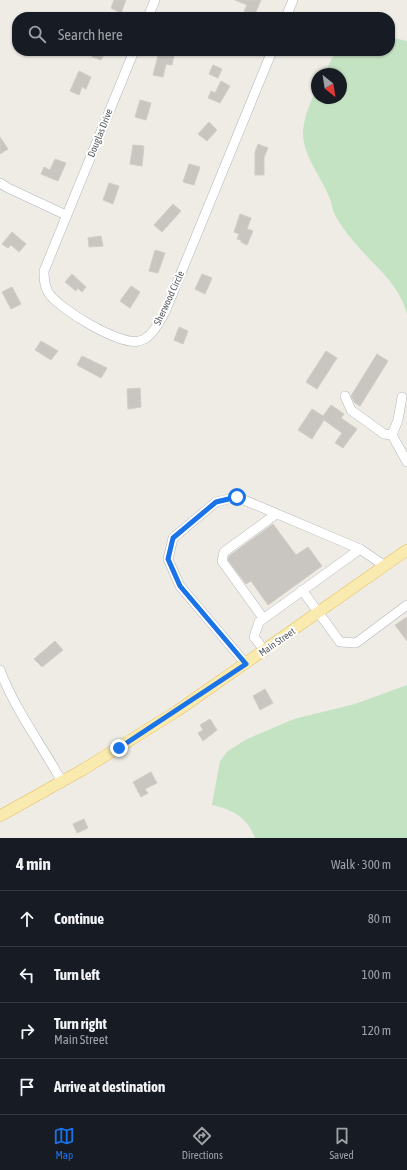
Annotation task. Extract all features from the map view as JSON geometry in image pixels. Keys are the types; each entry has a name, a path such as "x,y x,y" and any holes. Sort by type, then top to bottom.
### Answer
{"main road":[{"name":"Main Street","path":"0,816 62,782 177,711 265,651 407,550"}],"street":[{"path":"150,12 155,0"},
{"path":"288,12 293,0"},
{"name":"Douglas Drive","path":"66,215 132,56"},
{"name":"Sherwood Circle","path":"66,215 44,271 44,281 48,292 60,304 77,316 120,339 139,341 148,336 160,320 169,303 270,56"},
{"path":"0,182 8,188 66,215"},
{"path":"345,396 351,410 384,434 392,435"},
{"path":"392,435 398,420 402,397"},
{"path":"392,435 407,462"},
{"path":"246,664 180,586 168,559 173,538 216,502 237,497 360,549 385,566"},
{"path":"263,618 222,561 224,552 276,514"},
{"path":"265,651 254,637 259,622 360,549"},
{"path":"302,590 340,642 345,644 356,643 407,606"},
{"path":"0,670 7,689 44,748 62,782"}],"green space":[{"path":"395,38 407,41 407,314 398,293 392,284 352,240 333,211 327,191 309,158 304,140 303,131 311,101 311,104 347,104 347,68 327,68 333,56 395,56"},
{"path":"407,685 407,838 255,838 244,820 233,812 212,805 220,761 228,751 247,739 294,719 355,704"}],"building":[{"path":"114,0 126,0 121,12 111,8"},
{"path":"235,0 261,0 256,12 244,11 247,5"},
{"path":"92,56 103,56 101,60"},
{"path":"158,56 174,56 172,65 166,64 163,77 153,75"},
{"path":"213,65 222,69 218,78 209,74"},
{"path":"79,71 91,77 86,89 82,87 79,95 70,91"},
{"path":"221,81 230,86 220,103 208,98 211,91 215,93"},
{"path":"140,100 151,103 146,120 135,117"},
{"path":"209,122 217,130 207,141 198,134"},
{"path":"0,137 8,149 0,154"},
{"path":"258,144 268,148 264,157 264,175 255,175 255,152"},
{"path":"133,145 144,146 142,166 130,164"},
{"path":"55,159 66,163 58,181 41,174 44,167 50,170"},
{"path":"189,164 200,167 194,185 183,182"},
{"path":"109,183 119,186 113,204 103,200"},
{"path":"173,204 181,211 162,232 154,225"},
{"path":"240,214 251,218 247,229 253,231 247,245 241,242 241,240 237,239 239,234 234,232"},
{"path":"12,232 26,244 19,252 11,245 8,248 2,244"},
{"path":"101,236 103,246 89,247 88,238"},
{"path":"155,250 165,253 158,273 149,271"},
{"path":"72,274 86,287 82,292 78,288 76,291 65,282"},
{"path":"202,274 212,278 205,294 195,289"},
{"path":"131,286 140,292 130,308 120,301"},
{"path":"12,287 21,304 11,309 2,292"},
{"path":"179,327 188,331 183,344 174,340"},
{"path":"41,341 58,351 51,360 35,350"},
{"path":"326,351 337,358 317,389 306,382"},
{"path":"377,354 388,361 360,406 355,403 351,396"},
{"path":"82,356 107,368 101,378 77,365"},
{"path":"140,388 141,407 128,409 127,389"},
{"path":"331,405 344,414 341,418 357,429 343,448 335,443 342,433 324,420 312,439 298,430 312,409 323,416"},
{"path":"273,524 296,555 308,547 322,566 268,605 251,581 246,584 228,560 229,556"},
{"path":"407,617 407,641 395,625"},
{"path":"55,641 63,650 42,667 34,659"},
{"path":"265,689 273,703 260,710 253,696"},
{"path":"210,719 217,730 203,741 198,733 203,730 200,725"},
{"path":"151,772 157,783 145,789 148,793 141,797 133,782"},
{"path":"84,819 88,828 77,833 73,824"}],"route":[{"path":"119,748 246,664 180,586 168,559 173,538 216,502 237,497"}]}
